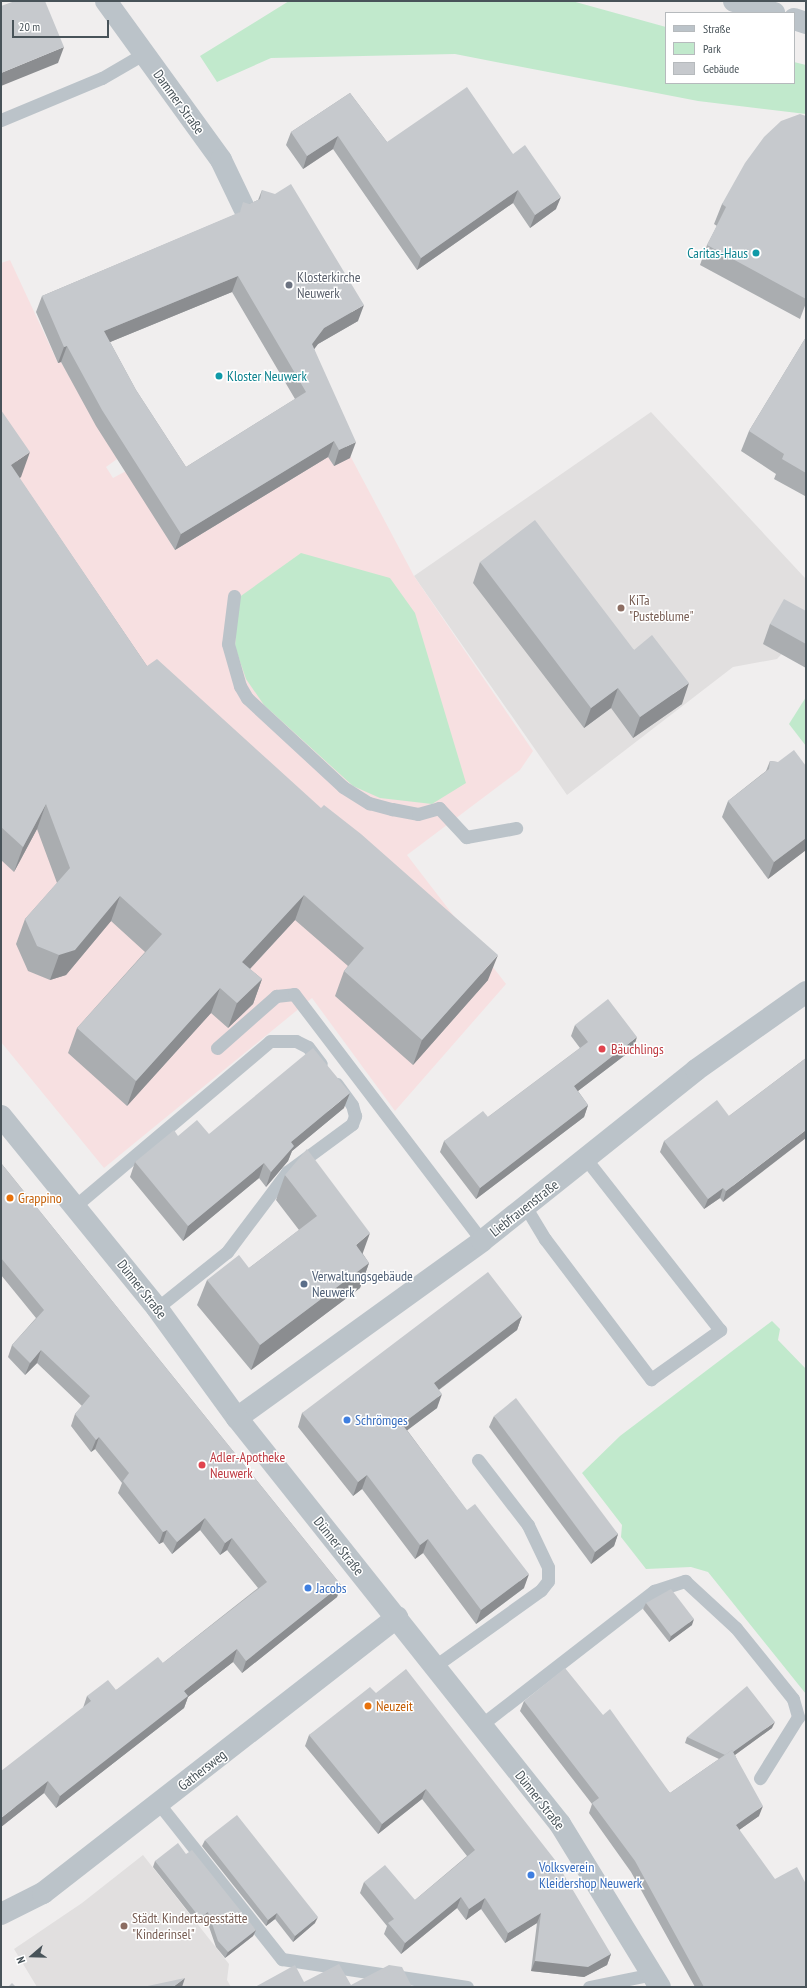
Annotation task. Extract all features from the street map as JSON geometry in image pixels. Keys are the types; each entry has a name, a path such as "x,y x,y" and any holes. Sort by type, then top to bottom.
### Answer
{"street":[{"name":"Dammer Straße","path":"106,1 221,160 244,208"},
{"path":"734,1 771,12"},
{"path":"795,19 806,23"},
{"name":"Liebfrauenstraße","path":"237,1418 482,1241 696,1070 806,992"},
{"name":"Dünner Straße","path":"1,1116 157,1308 237,1418 560,1824 656,1981"},
{"name":"Gathersweg","path":"1,1914 43,1893 159,1804 396,1616"}],"lane":[{"path":"1,120 102,78 143,54"},
{"path":"234,596 228,644 240,686 247,698 343,786 369,803 392,810 418,814 439,808 466,837 516,828"},
{"path":"217,1048 276,996 294,994 482,1241"},
{"path":"75,1206 269,1042 282,1039 308,1047 352,1105 355,1116 352,1124 287,1172 227,1252 157,1308"},
{"path":"525,1206 545,1239 651,1379 720,1330 586,1159"},
{"path":"435,1666 541,1590 548,1581 548,1567 528,1525 478,1460"},
{"path":"481,1724 654,1591 685,1581 736,1628 793,1699 798,1717 760,1778"},
{"path":"159,1804 282,1959 467,1987"},
{"path":"590,1987 656,1981"}],"shaded area":[{"path":"10,260 58,363 61,362 117,459 106,467 113,478 126,471 175,550 345,446 414,576 533,751 520,770 407,855 506,984 395,1111 312,998 104,1168 1,1042 1,263"},
{"name":"KiTa \"Pusteblume\"","path":"651,412 805,578 806,628 777,659 733,667 567,795 414,576"},
{"name":"Städt. Kindertagesstätte \"Kinderinsel\"","path":"143,1855 229,1964 227,1980 231,1987 37,1987 14,1949 82,1903"}],"green space":[{"path":"289,1 572,1 665,27 665,84 795,84 795,62 806,65 806,114 698,101 455,54 271,58 217,82 200,56"},
{"path":"301,553 390,578 415,613 466,783 432,804 380,798 353,786 264,705 246,679 235,647 238,598"},
{"path":"806,697 806,746 789,724"},
{"path":"772,1321 780,1329 778,1340 806,1369 806,1694 708,1572 691,1567 646,1569 621,1537 622,1525 582,1473 620,1436"}],"building":[{"path":"15,1 45,1 64,47 1,73 1,6"},
{"path":"467,87 513,154 525,145 561,197 535,215 518,190 421,258 338,136 307,156 291,132 350,93 387,142"},
{"path":"800,114 806,116 806,299 707,245 726,207 722,204 745,163 764,137 781,121"},
{"path":"291,184 364,305 324,328 312,344 356,442 339,450 334,441 181,534 102,410 67,346 64,347 42,296 240,212 243,202 249,204 260,199 262,190 275,194","holes":["238,276 306,392 186,467 136,390 104,331"]},
{"path":"806,337 806,473 782,459 784,454 749,431"},
{"path":"1,410 30,452 11,465 147,666 157,659 321,808 324,805 361,834 498,955 422,1040 344,971 364,948 304,895 242,962 262,979 237,1003 220,988 136,1081 77,1028 162,934 120,896 75,950 59,955 37,946 25,919 70,868 46,804 23,847 1,827"},
{"path":"535,520 634,650 652,635 689,683 640,717 618,688 591,708 480,562"},
{"path":"784,599 806,611 806,644 770,624"},
{"path":"794,750 806,766 806,838 774,862 728,801 769,769 770,761 778,762"},
{"path":"608,999 637,1037 574,1086 588,1105 480,1188 444,1141 483,1111 488,1117 588,1042 575,1025"},
{"path":"313,1048 350,1093 291,1142 294,1146 271,1172 264,1163 188,1226 135,1162 174,1130 178,1136 197,1120 209,1134"},
{"path":"806,1058 806,1130 726,1191 723,1188 708,1199 664,1141 717,1100 729,1116"},
{"name":"Verwaltungsgebäude Neuwerk","path":"307,1149 370,1233 356,1245 369,1263 260,1345 207,1280 239,1255 249,1268 317,1216 285,1175"},
{"path":"1,1163 341,1585 246,1661 237,1649 184,1691 188,1696 60,1796 48,1781 1,1818 1,1771 91,1701 87,1696 108,1680 116,1690 158,1657 163,1663 267,1582 232,1538 225,1543 205,1518 177,1542 167,1530 163,1532 123,1481 129,1473 99,1437 96,1440 75,1414 90,1396 41,1350 30,1363 12,1345 44,1310 1,1258"},
{"path":"488,1272 522,1316 434,1383 442,1394 402,1424 467,1510 475,1504 529,1574 481,1610 428,1539 420,1545 367,1475 358,1482 302,1413"},
{"path":"516,1398 618,1534 595,1552 494,1416"},
{"path":"671,1589 694,1619 671,1636 646,1603"},
{"path":"565,1668 603,1715 610,1709 670,1793 732,1750 763,1806 736,1825 775,1879 797,1867 806,1884 806,1987 704,1987 635,1861 592,1803 599,1798 524,1701"},
{"path":"406,1669 555,1860 611,1954 588,1967 535,1961 541,1913 508,1933 485,1898 469,1909 461,1897 405,1943 388,1923 394,1919 364,1882 385,1865 415,1900 475,1850 426,1789 382,1824 309,1735 370,1687 376,1693"},
{"path":"747,1686 775,1722 733,1752 732,1750 725,1755 687,1737"},
{"path":"237,1815 318,1917 295,1936 277,1913 268,1920 205,1840"},
{"path":"178,1843 186,1854 192,1850 256,1930 228,1952 218,1941 208,1912 200,1918 155,1861"},
{"path":"339,1964 351,1985 389,1965 402,1967 412,1987 255,1987 295,1965 304,1982"},
{"path":"185,1978 173,1987 143,1987"},
{"path":"12,1983 16,1987 8,1987"}],"place":[{"name":"Caritas-Haus","path":"756,253"},
{"name":"Klosterkirche Neuwerk","path":"289,285"},
{"name":"Kloster Neuwerk","path":"219,376"},
{"name":"KiTa \"Pusteblume\"","path":"621,608"},
{"name":"Bäuchlings","path":"602,1049"},
{"name":"Grappino","path":"10,1198"},
{"name":"Verwaltungsgebäude Neuwerk","path":"304,1284"},
{"name":"Schrömges","path":"347,1420"},
{"name":"Adler-Apotheke Neuwerk","path":"202,1465"},
{"name":"Jacobs","path":"308,1588"},
{"name":"Neuzeit","path":"368,1706"},
{"name":"Volksverein Kleidershop Neuwerk","path":"531,1875"},
{"name":"Städt. Kindertagesstätte \"Kinderinsel\"","path":"124,1926"}]}
